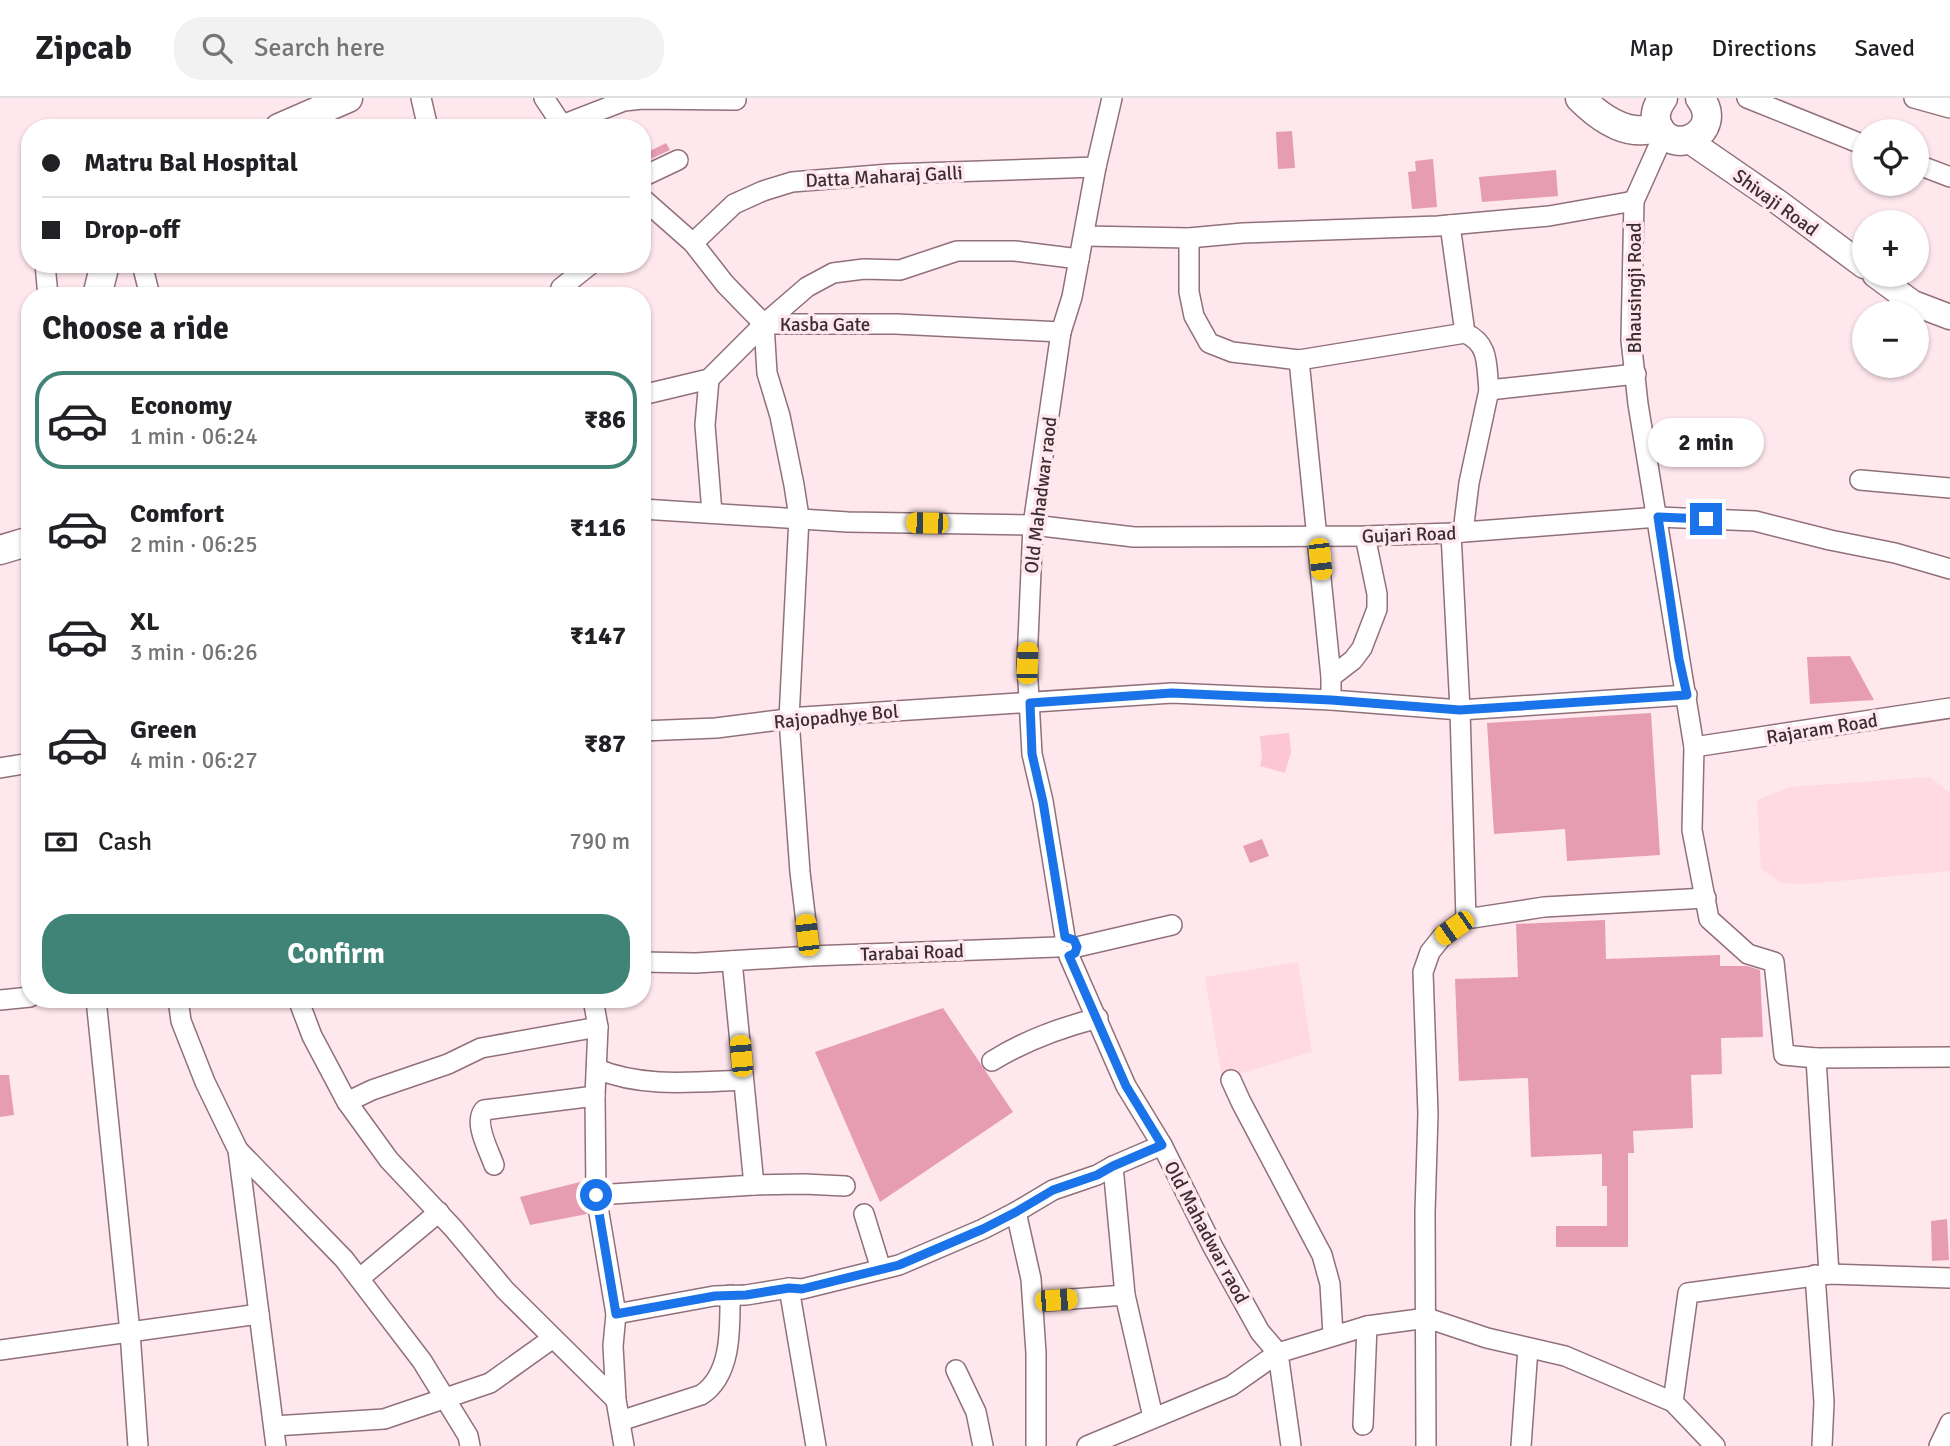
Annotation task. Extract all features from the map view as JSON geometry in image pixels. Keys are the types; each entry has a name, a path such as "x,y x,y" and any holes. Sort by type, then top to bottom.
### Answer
{"highway":[{"path":"300,119 348,98"},
{"path":"1580,98 1590,108 1616,124 1635,130 1670,134 1702,131 1706,124 1706,107 1700,98"},
{"path":"1663,98 1656,111 1670,134"},
{"path":"0,550 21,544"}],"main road":[{"name":"Shivaji Road","path":"1670,134 1778,202 1852,257"},
{"path":"1891,287 1913,303 1950,317"}],"street":[{"path":"421,98 426,119"},
{"path":"544,98 558,119"},
{"name":"Old Mahadwar raod","path":"1112,98 1072,297 1061,332 1033,525 1027,663 1032,754 1043,802 1067,947 1126,1086 1162,1145 1260,1332 1278,1353"},
{"path":"1747,98 1774,104 1852,140"},
{"path":"1914,98 1950,108"},
{"path":"580,119 624,101 736,100"},
{"name":"Bhausingji Road","path":"1670,134 1634,201 1631,340 1638,404 1694,747 1692,830 1710,919 1748,954 1774,962 1784,1055 1816,1058"},
{"path":"651,173 678,160"},
{"name":"Datta Maharaj Galli","path":"693,243 734,204 792,182 890,174 1096,167"},
{"path":"1929,169 1950,177"},
{"path":"1084,236 1189,238 1243,233 1450,225 1549,216 1634,201"},
{"name":"Kasba Gate","path":"651,206 693,243 725,284 764,324 896,324 1061,332"},
{"path":"1450,225 1465,333"},
{"path":"1189,238 1189,292 1194,316 1209,343 1232,352 1299,360 1465,333 1477,338 1483,346 1489,390 1457,533 1466,919"},
{"path":"651,392 709,379 764,324 819,278 847,270 900,270 941,255 969,250 1015,251 1079,259"},
{"path":"562,287 580,273"},
{"path":"764,324 767,373 780,416 799,517 789,719 800,872 810,956"},
{"path":"1299,360 1331,677 1331,700"},
{"path":"1489,390 1636,373"},
{"path":"709,379 705,425 712,513"},
{"path":"1860,480 1950,488"},
{"name":"Gujari Road","path":"651,510 848,522 1033,525 1135,537 1457,533 1658,517 1755,521 1895,553 1950,569"},
{"path":"1331,677 1353,660 1362,648 1377,608 1377,594 1365,536"},
{"name":"Rajopadhye Bol","path":"651,731 1172,693 1331,700 1460,710 1687,695"},
{"name":"Rajaram Road","path":"1694,747 1950,708"},
{"path":"0,768 21,764"},
{"path":"1426,1446 1425,1212 1429,1114 1423,972 1430,952 1442,937 1466,919 1544,906 1706,898"},
{"name":"Tarabai Road","path":"651,962 696,963 1067,947 1172,925"},
{"path":"732,961 754,1185"},
{"path":"0,1000 21,998"},
{"path":"97,1008 130,1332 138,1446"},
{"path":"179,1008 181,1021 195,1058 238,1150 275,1436 384,1419 445,1399 490,1383 553,1338"},
{"path":"301,1008 312,1036 347,1102 389,1160 439,1212 505,1290 616,1400"},
{"path":"595,1008 598,1027 595,1096 596,1195 616,1314 613,1346 616,1400 624,1446"},
{"path":"992,1061 1019,1044 1056,1028 1098,1018"},
{"path":"347,1102 372,1090 448,1064 481,1048 598,1027"},
{"path":"1822,1446 1824,1402 1816,1058 1950,1057"},
{"path":"597,1069 618,1078 663,1083 743,1080"},
{"path":"1231,1080 1322,1255 1330,1284 1333,1335"},
{"path":"494,1165 480,1123 484,1110 595,1096"},
{"path":"616,1314 647,1310 674,1302 789,1288 802,1289 899,1265 1016,1212 1053,1190 1097,1175 1162,1145"},
{"path":"238,1150 360,1278 422,1361 468,1436 470,1446"},
{"path":"1113,1166 1125,1295 1153,1417"},
{"path":"596,1195 754,1185 845,1186"},
{"path":"360,1278 439,1212"},
{"path":"1016,1212 1031,1279 1033,1302 1036,1446"},
{"path":"864,1214 881,1269"},
{"path":"1674,1402 1688,1293 1822,1275 1950,1278"},
{"path":"789,1288 816,1446"},
{"path":"620,1421 701,1395 712,1388 728,1351 730,1295"},
{"path":"1033,1302 1125,1295"},
{"path":"0,1349 259,1314"},
{"path":"1087,1446 1231,1386 1278,1353 1367,1326 1427,1318 1487,1338 1565,1356 1674,1402 1715,1446"},
{"path":"1363,1425 1367,1326"},
{"path":"1521,1446 1528,1348"},
{"path":"1278,1353 1291,1446"},
{"path":"956,1370 975,1412 984,1446"},
{"path":"1939,1446 1950,1423"}],"shaded area":[{"path":"1289,733 1291,752 1285,773 1260,766 1260,736"},
{"path":"1930,777 1950,793 1950,871 1805,884 1781,883 1761,869 1757,800 1790,787"},
{"path":"1298,962 1312,1052 1222,1079 1205,977"}],"building":[{"path":"1292,131 1295,168 1278,169 1276,132"},
{"path":"666,143 670,150 651,159 651,150"},
{"path":"1433,159 1437,207 1412,209 1408,172 1416,171 1415,161"},
{"path":"1556,170 1558,196 1482,202 1479,177"},
{"path":"1850,656 1874,700 1810,704 1807,657"},
{"path":"1651,713 1660,855 1567,861 1565,829 1494,834 1487,723"},
{"path":"1262,839 1269,856 1250,863 1243,846"},
{"path":"1605,920 1606,959 1720,955 1720,966 1747,966 1760,970 1763,1037 1721,1038 1722,1074 1691,1075 1693,1128 1633,1131 1634,1153 1628,1153 1628,1247 1556,1247 1556,1226 1607,1226 1607,1186 1602,1186 1602,1154 1531,1157 1528,1078 1459,1081 1455,979 1518,977 1516,924"},
{"path":"943,1008 1013,1112 880,1202 815,1052"},
{"path":"0,1075 9,1075 14,1115 0,1117"},
{"path":"584,1181 587,1214 530,1225 520,1197"},
{"path":"1947,1219 1949,1260 1932,1261 1931,1221"}],"route":[{"path":"596,1195 616,1314 715,1296 802,1289 899,1265 983,1229 1053,1190 1097,1175 1162,1145 1126,1086 1069,956 1075,953 1077,947 1074,940 1065,937 1043,802 1032,754 1030,703 1172,693 1331,700 1460,710 1687,695 1679,659 1658,517 1706,519"}]}
